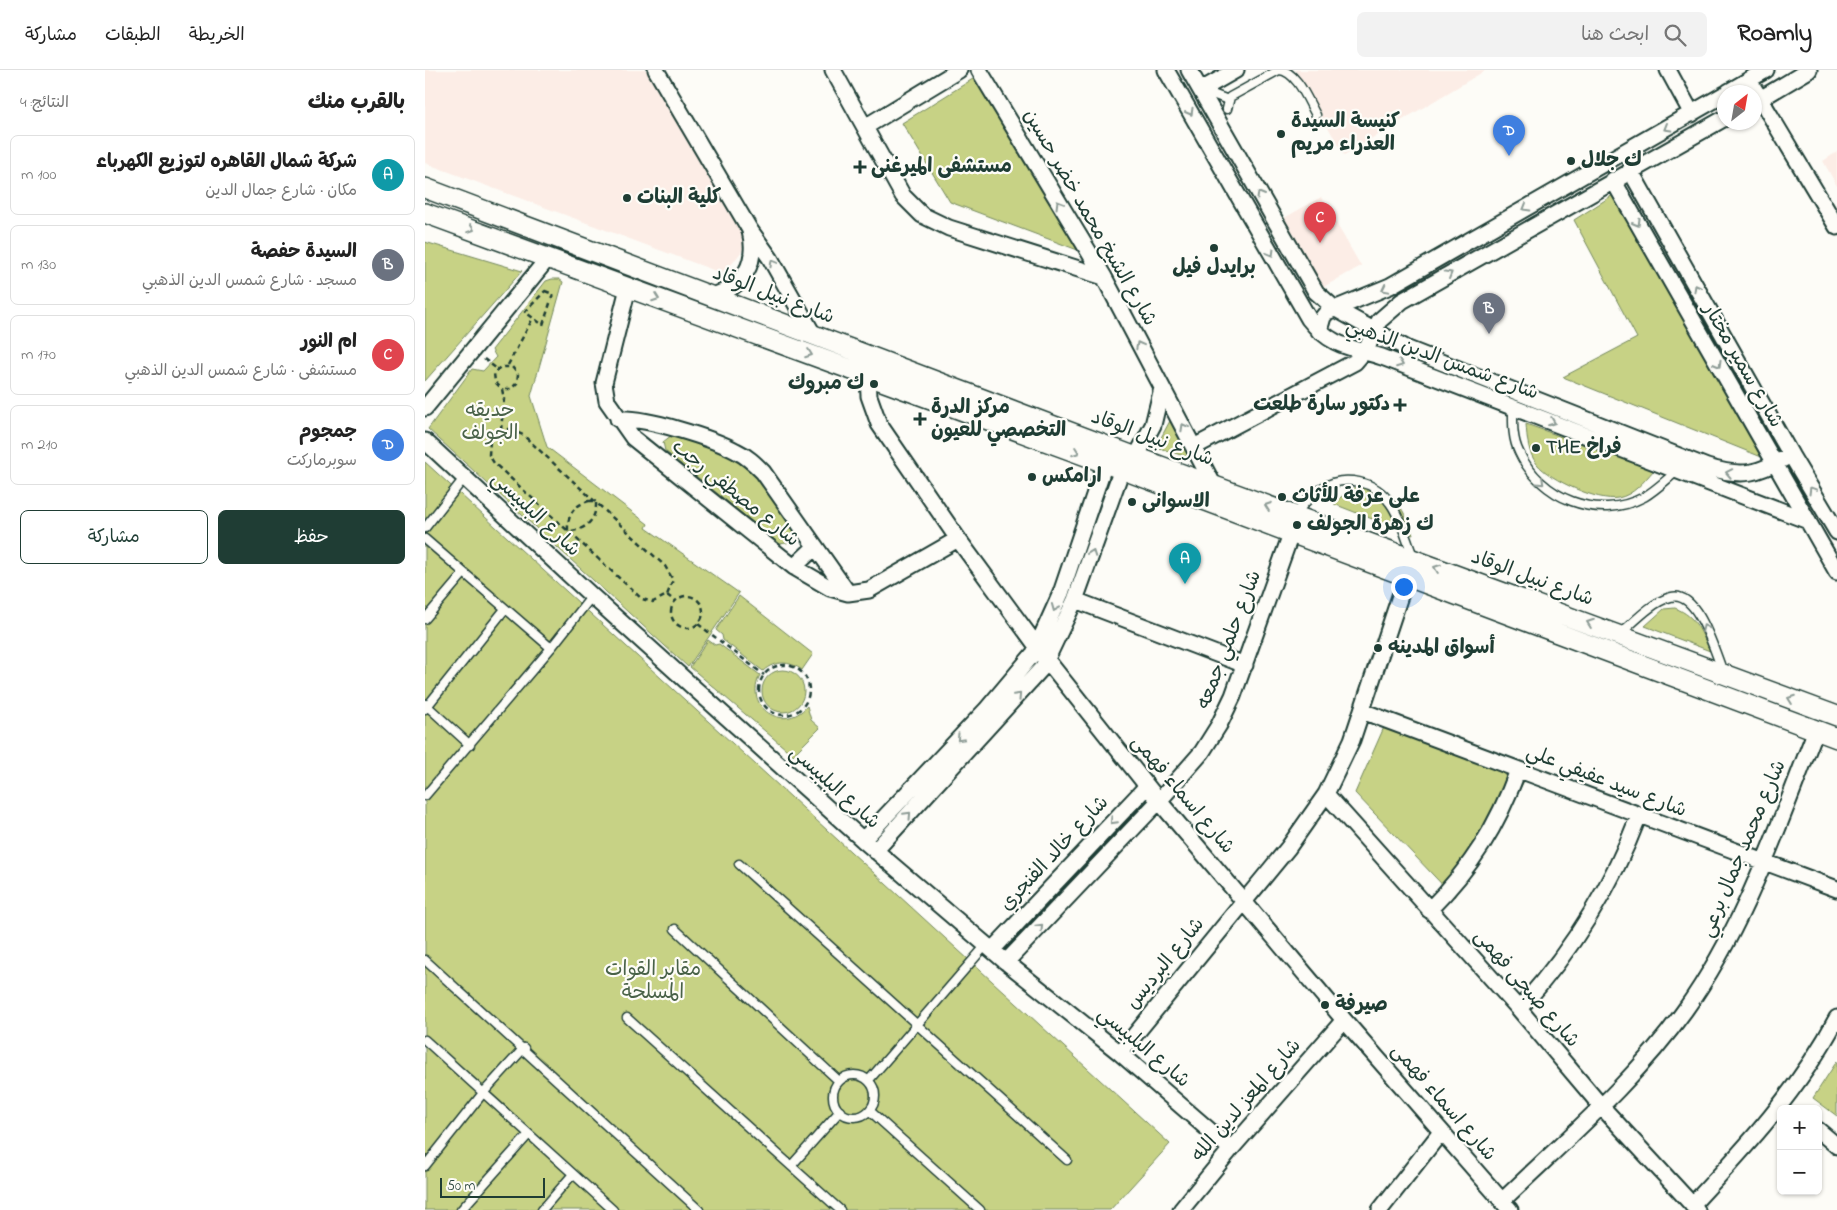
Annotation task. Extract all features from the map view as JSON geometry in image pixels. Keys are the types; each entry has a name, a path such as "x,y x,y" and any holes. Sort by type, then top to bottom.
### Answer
{"street":[{"path":"656,70 750,230 770,258 814,336"},
{"path":"833,70 903,196 922,215 949,228 1104,277"},
{"path":"865,127 959,70"},
{"name":"شارع الشيخ محمد خضر حسين","path":"979,70 1104,277 1162,388 1195,446 1213,486"},
{"name":"شارع شمس الدين الذهبي","path":"1166,70 1309,319 1319,331 1343,347 1364,352 1513,407 1677,471 1704,474 1746,474 1775,464 1791,455"},
{"name":"شارع شمس الدين الذهبي","path":"1189,70 1315,292 1334,308 1407,350 1704,474 1808,521"},
{"path":"1201,90 1236,70"},
{"path":"1668,70 1692,114"},
{"path":"1740,85 1766,70"},
{"path":"1762,97 1809,70"},
{"path":"1749,80 1751,85"},
{"path":"1319,331 1323,317 1334,308 1390,286 1717,99"},
{"path":"1762,108 1835,218"},
{"path":"1195,446 1355,362 1364,352 1383,316 1402,301 1717,122"},
{"name":"شارع سمير مختار","path":"1630,170 1791,455 1837,532"},
{"name":"شارع سمير مختار","path":"1613,180 1837,572"},
{"name":"شارع نبيل الوقاد","path":"425,188 814,336 1121,463 1213,486 1406,578 1529,622 1837,738"},
{"name":"شارع نبيل الوقاد","path":"425,212 868,376 1292,524 1415,560 1620,634 1837,716"},
{"path":"712,296 726,292 738,284 747,272 753,259 753,244 750,230"},
{"path":"425,408 549,257"},
{"name":"شارع مصطفي رجب","path":"629,288 604,383 607,401 618,419 638,442 794,567 830,588 848,593"},
{"name":"شارع اسماء فهمى","path":"868,376 869,396 879,424 958,539 1037,647 1159,801 1344,1020 1506,1206"},
{"path":"863,840 1022,670 1037,647 1121,463 1153,425 1162,388"},
{"path":"618,419 630,418 651,422 728,446 747,457 763,472 848,593 858,593 879,586 958,539"},
{"name":"شارع البلبيسي","path":"425,441 592,596 863,840 989,948 1120,1053 1231,1149"},
{"path":"875,850 1029,684 1047,660 1075,600 1121,463"},
{"name":"شارع حلمي جمعه","path":"1159,801 1187,770 1211,738 1229,703 1245,666 1292,524"},
{"path":"794,567 815,546"},
{"name":"شارع البرديس","path":"1120,1053 1289,848 1326,794 1352,740 1406,578"},
{"path":"1075,600 1245,666"},
{"path":"1529,622 1537,604"},
{"name":"شارع سيد عفيفي علي","path":"1362,711 1837,889"},
{"name":"شارع محمد جمال برعي","path":"1506,1206 1632,1075 1685,1010 1729,938 1763,862 1816,730"},
{"path":"1429,910 1453,886 1483,847 1506,803 1518,770"},
{"name":"شارع خالد الفنجري","path":"989,948 1147,786"},
{"name":"شارع صبحى فهمى","path":"1326,794 1519,1010 1601,1106 1694,1207"},
{"name":"شارع خالد الفنجري","path":"1006,962 1159,801"},
{"path":"1519,1010 1562,960 1585,926 1613,876 1639,815"},
{"path":"1787,1105 1832,1037 1837,1018"},
{"name":"شارع المعز لدين الله","path":"1181,1210 1231,1149 1344,1020"},
{"path":"1694,1207 1740,1154 1777,1115"},
{"path":"1380,1210 1441,1132"},
{"path":"1822,1133 1837,1146"}],"lane":[{"path":"1201,90 1227,104 1230,97 1271,74 1283,70 1291,74 1316,115"},
{"path":"1513,407 1513,430 1518,450 1528,469 1543,485 1561,497 1581,505 1602,507 1623,505 1643,497 1677,471"},
{"path":"425,528 465,477"},
{"path":"1292,524 1312,496 1334,483 1347,481 1365,484 1382,493 1391,503 1415,560"},
{"path":"425,539 551,648"},
{"path":"425,619 464,573"},
{"path":"425,796 551,648 592,596"},
{"path":"1620,634 1663,601 1677,596 1685,598 1691,603 1705,626 1723,674"},
{"path":"470,745 426,707 505,609"},
{"path":"739,864 1067,1160"},
{"path":"675,929 839,1081"},
{"path":"869,1080 989,948"},
{"path":"425,960 524,1048 699,1210"},
{"path":"627,1018 840,1210"},
{"path":"425,1040 613,1210"},
{"path":"425,1166 483,1093 524,1048"},
{"path":"848,1075 859,1075 869,1080 875,1090 875,1101 870,1111 860,1116 849,1116 840,1111 834,1102 834,1091 839,1081 848,1075"},
{"path":"791,1166 840,1111"},
{"path":"870,1111 980,1210"},
{"path":"461,1210 529,1134"},
{"path":"542,1210 573,1174"}],"path":[{"path":"545,291 553,294 543,325 533,318 525,312 545,291"},
{"path":"508,365 533,318"},
{"path":"501,430 504,410 502,389 495,382 495,373 500,367 508,365 516,370 518,378 514,386 502,389"},
{"path":"510,429 519,432 596,502 669,570 673,580 667,595 653,602 642,599 491,460 488,450 490,440 501,430 510,429"},
{"path":"568,531 575,531 587,526 595,515 596,502"},
{"path":"568,531 572,512 582,503 596,502"},
{"path":"667,595 675,601"},
{"path":"684,596 699,601 703,610 697,624 688,628 674,621 671,611 675,601 684,596"},
{"path":"697,624 764,675"},
{"path":"782,665 789,666 801,673 806,678 809,692 803,706 785,715 771,712 766,708 759,695 760,681 764,675 769,670 782,665"}],"shaded area":[{"name":"كلية البنات","path":"425,70 660,70 757,232 724,274 425,163"},
{"path":"1295,70 1486,70 1344,155"},
{"path":"1837,152 1837,186 1823,161"},
{"path":"1321,197 1361,266 1318,290 1279,221"}],"green space":[{"path":"976,77 1083,252 950,202 902,123"},
{"path":"1613,195 1764,458 1563,377 1637,338 1574,220"},
{"path":"425,242 522,271 425,381"},
{"name":"حديقه الجولف","path":"559,279 563,282 531,396 547,447 648,524 646,528 739,593 688,667 428,429 472,369 483,371 496,357 492,350 546,281"},
{"path":"1171,419 1190,458 1156,447"},
{"path":"1526,424 1654,470 1638,487 1624,496 1609,498 1587,493 1552,477 1537,464 1530,450"},
{"path":"672,435 729,453 749,463 797,532 792,542 780,544 665,451 663,442"},
{"name":"مقابر القوات المسلحة","path":"425,462 1170,1144 1110,1210 425,1210"},
{"path":"1360,485 1372,487 1395,500 1405,515 1413,535 1334,504 1344,494"},
{"path":"739,596 813,654 802,670 788,663 777,663 763,671 723,640 722,635 716,630"},
{"path":"1675,608 1693,620 1710,651 1645,626 1664,609"},
{"path":"708,640 715,645 719,644 760,675 756,687 757,697 761,706 769,713 778,717 788,717 798,714 807,706 811,720 820,728 793,755 690,667"},
{"path":"779,670 787,670 798,676 804,691 798,706 787,712 779,712 768,706 762,695 762,687 768,676"},
{"path":"1385,725 1524,781 1494,838 1454,897 1355,793"},
{"path":"1837,1061 1837,1116 1813,1098"}],"place":[{"name":"كنيسة السيدة العذراء مريم","path":"1281,134"},
{"name":"جمجوم","path":"1509,156"},
{"name":"ك جلال","path":"1571,161"},
{"name":"مستشفى الميرغنى","path":"860,167"},
{"name":"كلية البنات","path":"627,198"},
{"name":"ام النور","path":"1320,243"},
{"name":"برايدل فيل","path":"1214,248"},
{"name":"السيدة حفصة","path":"1489,334"},
{"name":"ك مبروك","path":"874,384"},
{"name":"دكتور سارة طلعت","path":"1400,405"},
{"name":"مركز الدرة التخصصي للعيون","path":"920,419"},
{"name":"THE فراخ","path":"1536,448"},
{"name":"ارامكس","path":"1032,477"},
{"name":"على عرفة للأثاث","path":"1282,497"},
{"name":"الاسوانى","path":"1132,502"},
{"name":"ك زهرة الجولف","path":"1297,525"},
{"name":"شركة شمال القاهره لتوزيع الكهرباء","path":"1185,584"},
{"name":"أسواق المدينه","path":"1378,648"},
{"name":"صيرفة","path":"1325,1005"}]}
